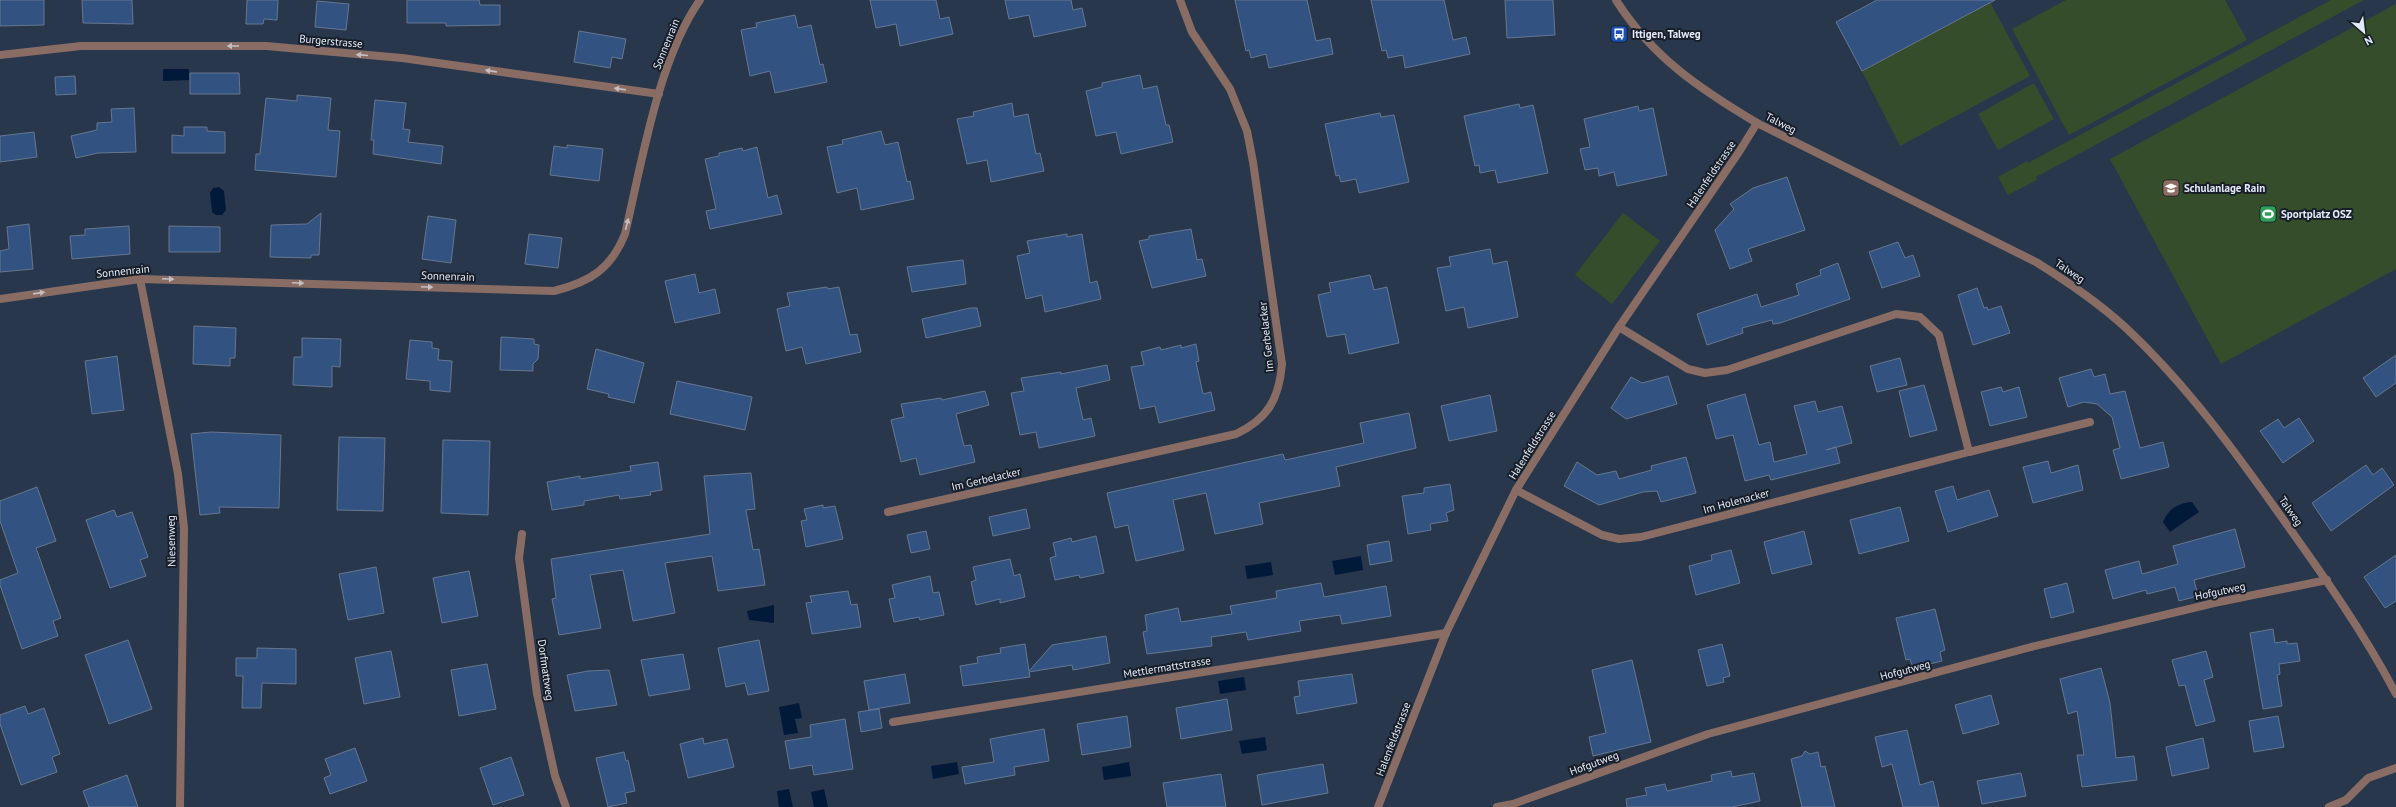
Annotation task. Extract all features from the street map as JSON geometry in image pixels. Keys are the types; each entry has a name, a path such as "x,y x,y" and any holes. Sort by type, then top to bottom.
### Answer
{"street":[{"name":"Sonnenrain","path":"0,299 140,279 554,290 568,287 595,275 618,253 625,234 659,94 680,34 700,0"},
{"name":"Im Gerbelacker","path":"888,512 1236,434 1260,419 1272,404 1280,386 1282,364 1250,145 1230,88 1192,32 1180,0"},
{"name":"Talweg","path":"1616,0 1636,31 1676,68 1713,96 1757,122 2036,262 2099,305 2125,327 2171,374 2269,499 2327,580 2371,648 2396,694"},
{"name":"Burgerstrasse","path":"0,55 80,46 266,46 402,58 659,94"},
{"name":"Halenfeldstrasse","path":"1378,807 1446,633 1516,490 1619,327 1739,152 1757,122"},
{"name":"Niesenweg","path":"140,279 178,474 184,528 180,807"},
{"path":"1619,327 1688,370 1705,373 1727,370 1896,314 1920,317 1939,335 1969,452"},
{"name":"Im Holenacker","path":"1516,490 1602,535 1619,539 1641,537 2090,422"},
{"name":"Dorfmattweg","path":"522,534 519,558 538,694 555,776 566,807"},
{"name":"Hofgutweg","path":"1497,807 1513,804 1715,732 2031,647 2214,603 2327,580"},
{"name":"Mettlermattstrasse","path":"893,722 1446,633"},
{"path":"2329,807 2346,800 2368,778 2396,768"}],"green space":[{"path":"2066,0 2225,0 2247,40 2069,135 2012,29"},
{"path":"2331,0 2364,0 2036,177 2037,180 2008,195 1998,177 2027,161 2028,163"},
{"path":"1990,2 2030,76 1900,146 1862,71"},
{"name":"Sportplatz OSZ","path":"2396,4 2396,269 2221,364 2110,159"},
{"path":"2034,83 2054,119 1998,150 1978,114"},
{"path":"1623,213 1660,241 1612,304 1575,275"}],"water":[{"path":"163,69 189,69 189,80 163,81"},
{"path":"219,187 224,191 226,210 222,215 216,215 212,212 210,193 213,188"},
{"path":"2192,502 2199,512 2170,532 2163,522 2165,517 2178,505"},
{"path":"1361,556 1363,570 1335,575 1332,561"},
{"path":"1271,562 1273,575 1247,579 1245,566"},
{"path":"774,605 774,623 749,620 747,611"},
{"path":"1244,677 1246,690 1220,694 1218,681"},
{"path":"799,703 802,718 795,719 798,733 784,735 779,707"},
{"path":"1265,737 1267,750 1242,754 1239,741"},
{"path":"957,762 959,774 933,779 931,766"},
{"path":"1129,762 1131,776 1104,780 1102,767"},
{"path":"789,789 793,807 779,807 777,791"},
{"path":"824,789 828,807 814,807 811,792"}],"building":[{"path":"0,0 44,0 44,25 0,26"},
{"path":"82,0 132,0 133,24 83,23"},
{"path":"247,0 278,0 277,20 264,19 263,24 246,24"},
{"path":"407,0 479,0 480,5 500,5 500,25 446,26 446,23 407,23"},
{"path":"870,0 936,0 940,19 949,17 953,34 900,46 896,24 876,28"},
{"path":"1005,0 1071,0 1073,10 1082,8 1086,26 1034,37 1029,15 1009,19"},
{"path":"1235,0 1307,0 1316,41 1330,38 1333,54 1269,68 1266,54 1251,58 1249,50 1246,51"},
{"path":"1371,0 1444,0 1453,40 1466,37 1470,54 1405,68 1403,55 1388,58 1386,50 1382,51"},
{"path":"1505,0 1553,0 1555,35 1507,38"},
{"path":"1877,0 1995,0 1862,71 1836,22"},
{"path":"317,1 349,4 346,30 315,27"},
{"path":"795,15 798,28 811,25 820,65 823,64 827,82 775,93 770,71 750,76 741,30 757,27 756,23"},
{"path":"579,31 626,39 622,59 612,57 610,68 574,62"},
{"path":"190,73 239,73 240,94 190,94"},
{"path":"1140,75 1143,89 1157,86 1166,125 1169,125 1173,142 1121,154 1116,132 1096,136 1086,91 1102,87 1102,83"},
{"path":"75,76 76,94 56,95 55,77"},
{"path":"297,95 331,98 328,130 340,131 336,177 255,170 256,154 260,154 266,98 297,101"},
{"path":"375,100 406,103 403,129 410,130 408,142 443,146 441,164 373,154 374,140 371,140"},
{"path":"1012,103 1014,117 1028,114 1036,154 1040,153 1044,171 991,182 987,160 967,164 957,119 974,116 973,112"},
{"path":"1519,104 1520,108 1533,105 1548,173 1498,183 1495,170 1480,173 1479,165 1475,166 1464,116"},
{"path":"1638,106 1639,111 1653,108 1667,175 1617,186 1614,172 1599,176 1598,168 1585,170 1580,149 1590,147 1584,119"},
{"path":"134,108 136,152 98,153 76,158 71,136 97,130 97,123 112,122 111,109"},
{"path":"1380,113 1381,117 1394,115 1409,182 1359,193 1356,179 1341,182 1339,175 1336,176 1325,124"},
{"path":"184,127 207,127 207,131 225,132 225,153 172,153 172,135 184,136"},
{"path":"881,131 885,145 898,142 907,182 910,181 914,199 861,210 857,188 837,193 827,147 843,144 842,140"},
{"path":"34,132 37,157 0,162 0,136"},
{"path":"567,145 603,149 599,181 550,175 554,146 567,148"},
{"path":"757,147 768,198 777,195 782,214 710,229 706,211 716,209 705,159 719,156 719,153 742,148 743,151"},
{"path":"1787,177 1805,230 1748,249 1752,261 1730,269 1715,230 1734,209 1730,204 1753,188"},
{"path":"321,213 319,255 311,255 311,258 270,257 271,225 307,224"},
{"path":"428,216 456,220 451,263 422,259"},
{"path":"29,224 33,269 0,272 0,251 9,249 7,227"},
{"path":"129,226 130,254 72,259 70,236 85,235 85,229"},
{"path":"169,226 220,227 220,252 169,252"},
{"path":"1191,229 1197,260 1202,259 1206,276 1152,288 1139,241 1149,239 1149,236"},
{"path":"529,234 562,238 558,268 525,264"},
{"path":"1067,234 1067,237 1082,234 1090,283 1097,281 1101,299 1045,312 1042,295 1026,299 1017,256 1030,253 1027,241"},
{"path":"1898,242 1905,258 1913,255 1920,276 1882,288 1869,252"},
{"path":"1490,249 1493,264 1507,261 1518,317 1468,328 1464,307 1446,311 1437,268 1451,266 1449,257"},
{"path":"963,260 966,284 912,292 907,267"},
{"path":"1838,263 1850,299 1780,323 1773,324 1772,320 1742,328 1743,333 1707,345 1697,314 1757,294 1761,307 1799,295 1796,284 1821,275 1820,270"},
{"path":"695,274 699,293 715,289 720,313 675,323 665,281"},
{"path":"1370,275 1374,290 1387,287 1399,343 1349,354 1345,334 1327,337 1318,295 1331,292 1329,283"},
{"path":"827,287 828,289 839,287 850,335 857,334 861,352 806,364 802,347 786,351 777,309 790,306 787,293"},
{"path":"1977,288 1984,308 1987,307 1988,310 2001,306 2010,333 1973,345 1958,295"},
{"path":"970,308 977,308 981,326 926,338 922,319"},
{"path":"194,326 236,328 235,358 230,358 230,366 193,364"},
{"path":"501,337 534,339 534,344 539,345 538,359 533,364 533,371 500,370"},
{"path":"302,338 341,339 340,367 332,366 332,387 293,385 294,357 302,357"},
{"path":"410,340 432,342 432,348 439,349 438,360 452,361 450,392 430,390 430,381 406,379"},
{"path":"1196,344 1199,361 1196,362 1203,394 1211,392 1215,410 1159,423 1155,406 1140,409 1131,367 1144,365 1141,352 1160,347 1161,350 1181,345 1181,348"},
{"path":"596,349 644,363 634,403 608,397 609,394 587,389"},
{"path":"2396,355 2396,383 2376,397 2363,378"},
{"path":"117,356 124,410 92,414 85,361"},
{"path":"1900,358 1907,385 1877,392 1870,366"},
{"path":"1107,365 1110,380 1076,388 1083,420 1091,418 1095,436 1039,448 1036,432 1020,435 1011,393 1024,391 1021,378 1061,372 1061,374"},
{"path":"2091,369 2094,377 2105,374 2110,394 2125,391 2140,448 2163,442 2169,467 2121,479 2113,450 2120,448 2112,417 2097,404 2084,402 2068,407 2059,378"},
{"path":"1668,376 1677,404 1626,419 1611,408 1631,377 1642,383"},
{"path":"677,381 752,397 745,430 670,414"},
{"path":"1924,385 1937,430 1910,437 1899,391"},
{"path":"2001,387 2003,392 2019,387 2027,417 1990,426 1981,392"},
{"path":"985,391 989,405 956,414 964,446 971,445 975,462 920,475 916,458 901,462 891,420 904,417 901,404 941,398 942,400"},
{"path":"1745,394 1759,445 1770,442 1774,462 1807,454 1794,406 1815,401 1818,412 1842,406 1852,443 1836,447 1840,463 1771,480 1769,475 1745,481 1733,435 1716,439 1707,405"},
{"path":"1490,395 1497,431 1449,441 1441,406"},
{"path":"1409,413 1416,448 1336,467 1340,486 1259,503 1263,524 1215,534 1206,493 1173,500 1184,550 1136,561 1128,525 1115,528 1107,493 1283,454 1285,460 1364,443 1360,423"},
{"path":"2299,418 2314,441 2283,463 2260,431 2278,419 2284,428"},
{"path":"211,432 281,435 279,508 219,507 220,513 200,515 191,434"},
{"path":"339,437 385,438 383,511 337,510"},
{"path":"443,440 490,441 488,515 441,513"},
{"path":"1686,457 1696,493 1661,502 1657,491 1643,492 1599,505 1564,486 1577,462 1597,475 1616,471 1619,479 1652,470 1651,466"},
{"path":"2048,461 2051,473 2078,465 2083,490 2033,503 2023,467"},
{"path":"658,462 662,490 650,492 651,495 620,499 619,495 584,501 584,505 552,510 547,482 580,476 580,479 631,471 630,466"},
{"path":"2366,465 2373,475 2382,468 2394,485 2331,531 2312,503"},
{"path":"751,473 755,509 746,510 753,550 759,549 765,585 718,591 712,556 665,563 675,613 633,621 623,570 590,575 601,628 559,635 552,599 556,598 551,559 710,534 704,476"},
{"path":"1450,484 1454,510 1446,513 1448,521 1430,524 1431,530 1408,534 1402,496 1424,493 1424,488"},
{"path":"1953,486 1957,500 1989,490 1998,516 1948,532 1935,491"},
{"path":"37,487 56,541 36,548 61,618 53,621 58,636 22,649 0,585 0,580 18,573 0,521 0,501"},
{"path":"823,505 823,508 835,506 843,539 806,547 801,521 807,520 804,509"},
{"path":"1900,507 1909,541 1859,554 1850,520"},
{"path":"1026,509 1030,528 993,536 989,517"},
{"path":"114,510 117,517 132,512 148,557 140,560 146,576 110,588 86,520"},
{"path":"2235,529 2245,567 2194,580 2198,596 2179,601 2175,587 2147,594 2146,590 2113,599 2105,570 2139,561 2142,574 2178,564 2173,546"},
{"path":"926,531 930,549 911,553 907,535"},
{"path":"1804,531 1812,564 1772,574 1764,542"},
{"path":"1096,536 1104,573 1080,578 1079,575 1055,580 1050,558 1056,556 1053,543 1071,538 1072,542"},
{"path":"1389,541 1392,561 1370,565 1367,545"},
{"path":"1731,550 1740,583 1696,595 1689,566 1712,560 1711,555"},
{"path":"2396,555 2396,601 2385,608 2364,577"},
{"path":"1010,559 1014,576 1020,574 1025,597 1000,603 1000,599 976,605 971,582 976,580 973,567"},
{"path":"376,567 384,613 348,620 339,574"},
{"path":"469,571 478,616 442,623 433,578"},
{"path":"930,576 933,593 939,592 944,615 920,620 919,617 894,622 889,599 895,598 892,585"},
{"path":"1321,583 1324,597 1386,586 1391,616 1342,624 1340,615 1299,621 1301,631 1248,640 1246,632 1211,637 1212,646 1147,654 1143,632 1147,631 1145,615 1178,608 1181,622 1232,614 1230,606 1277,598 1276,591"},
{"path":"2067,583 2074,612 2051,618 2044,589"},
{"path":"848,591 851,605 857,604 861,627 812,634 806,603 812,602 810,596"},
{"path":"1935,609 1945,650 1940,652 1942,661 1913,668 1910,659 1906,660 1896,618"},
{"path":"2273,629 2275,643 2287,641 2287,644 2297,643 2300,661 2279,664 2280,674 2277,675 2282,706 2263,709 2250,633"},
{"path":"1106,636 1110,663 1073,670 1072,665 1029,672 1030,677 963,686 960,666 978,663 977,657 1001,653 1000,648 1025,644 1029,671 1052,645"},
{"path":"128,640 152,709 109,724 85,655"},
{"path":"759,640 769,691 748,695 745,683 726,687 718,648"},
{"path":"1722,644 1730,676 1723,678 1724,682 1707,686 1698,650"},
{"path":"257,648 296,649 296,684 262,683 261,708 242,708 243,676 236,676 236,658 257,658"},
{"path":"391,651 400,697 364,704 355,658"},
{"path":"2206,651 2213,677 2204,680 2215,721 2196,726 2185,685 2179,686 2172,660"},
{"path":"683,654 690,689 649,696 641,660"},
{"path":"1632,660 1651,742 1593,756 1589,737 1606,733 1592,670"},
{"path":"487,664 496,709 459,716 451,670"},
{"path":"2101,668 2110,703 2116,758 2134,756 2137,780 2082,787 2077,755 2084,755 2077,711 2068,714 2060,679"},
{"path":"609,670 617,705 575,711 567,675 588,671"},
{"path":"905,674 910,703 869,710 864,681"},
{"path":"1352,674 1357,703 1297,714 1294,697 1300,696 1298,681"},
{"path":"1991,695 1999,724 1963,734 1955,705"},
{"path":"1227,699 1232,730 1181,739 1176,708"},
{"path":"25,706 28,714 44,708 60,754 52,757 57,772 21,785 0,724 0,715"},
{"path":"879,709 882,728 861,732 858,712"},
{"path":"1127,716 1131,747 1082,755 1077,724"},
{"path":"2278,716 2284,747 2254,752 2249,721"},
{"path":"845,719 853,769 814,775 812,765 790,769 785,741 811,737 810,725"},
{"path":"1044,729 1049,761 1014,767 1015,775 965,784 962,767 994,762 990,739"},
{"path":"1907,730 1920,785 1933,781 1939,807 1903,807 1892,764 1882,767 1875,737"},
{"path":"703,738 704,744 727,739 734,767 688,778 680,744"},
{"path":"2203,738 2209,768 2172,776 2166,747"},
{"path":"355,748 367,781 330,794 324,778 331,775 325,759"},
{"path":"1805,751 1810,754 1818,752 1821,767 1825,766 1835,807 1802,807 1791,759 1802,756"},
{"path":"624,752 626,761 628,760 635,791 625,793 627,803 608,807 596,758"},
{"path":"511,757 524,795 493,805 480,768"},
{"path":"1323,764 1328,793 1262,805 1257,775"},
{"path":"1731,771 1732,777 1754,773 1760,801 1732,807 1627,807 1626,799 1647,795 1645,788 1665,784 1667,791 1712,781 1711,775"},
{"path":"2021,773 2026,796 1982,804 1977,781"},
{"path":"1221,774 1226,807 1167,807 1163,783"},
{"path":"127,775 138,807 89,807 83,791"}],"place":[{"name":"Ittigen, Talweg","path":"1619,34"},
{"name":"Schulanlage Rain","path":"2171,188"},
{"name":"Sportplatz OSZ","path":"2268,214"}]}
